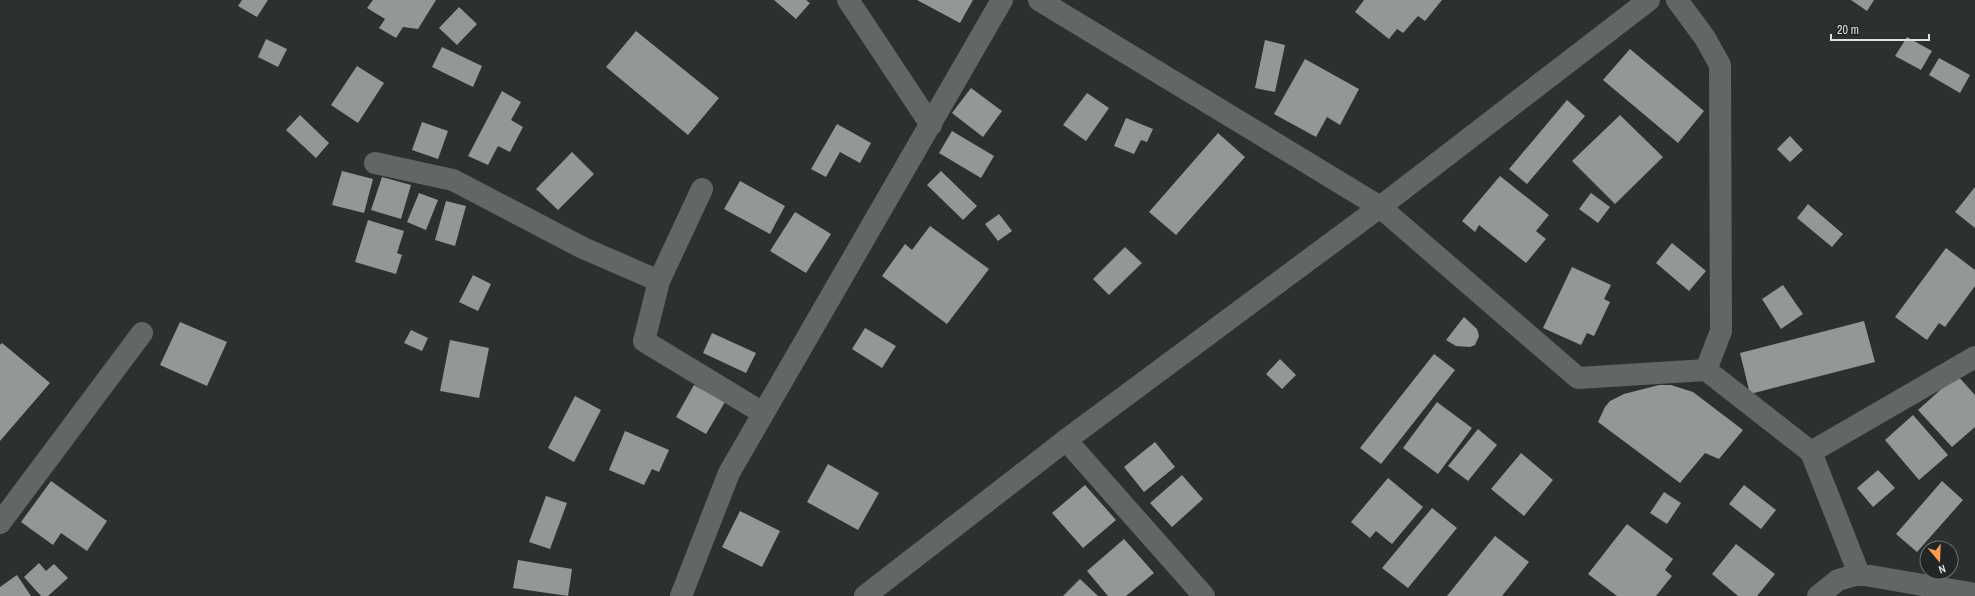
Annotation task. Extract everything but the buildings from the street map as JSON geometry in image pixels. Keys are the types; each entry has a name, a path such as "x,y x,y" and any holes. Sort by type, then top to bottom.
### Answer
{"street":[{"path":"848,0 931,125"},
{"path":"681,596 729,474 1002,0"},
{"path":"1039,0 1380,207 1578,378 1706,370 1811,452 1859,574"},
{"path":"866,596 1066,440 1380,207 1649,0"},
{"path":"1677,0 1705,38 1720,65 1721,331 1706,370"},
{"path":"375,163 453,180 583,248 659,281"},
{"path":"702,189 659,281 644,341 763,413"},
{"path":"0,523 142,333"},
{"path":"1811,452 1975,357"},
{"path":"1066,440 1204,596"},
{"path":"1818,596 1838,580 1859,574 1975,594"}]}
